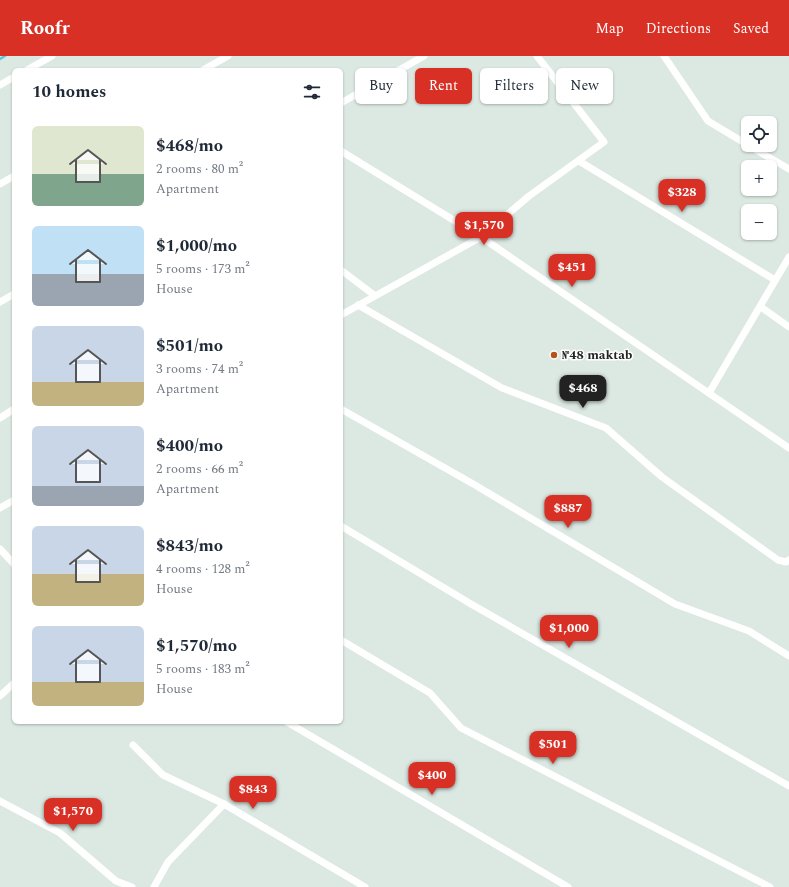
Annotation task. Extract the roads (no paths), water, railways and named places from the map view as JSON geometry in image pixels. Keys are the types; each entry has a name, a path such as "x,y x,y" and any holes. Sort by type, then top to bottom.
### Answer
{"street":[{"path":"31,68 52,56"},
{"path":"207,68 228,56"},
{"path":"343,102 424,56"},
{"path":"343,314 374,295 480,237 529,196 604,142 537,56"},
{"path":"664,56 708,121 741,141"},
{"path":"0,85 12,78"},
{"path":"343,152 480,237 789,448"},
{"path":"760,152 789,169"},
{"path":"579,161 775,280"},
{"path":"0,184 12,177"},
{"path":"709,393 761,307 789,257"},
{"path":"343,272 374,295"},
{"path":"0,302 12,295"},
{"path":"358,305 502,388 606,428 662,477 778,560 786,562 789,560"},
{"path":"761,307 789,327"},
{"path":"0,418 12,410"},
{"path":"343,410 481,489 675,604 749,631 789,656"},
{"path":"0,508 12,501"},
{"path":"343,527 471,604 789,786"},
{"path":"0,549 12,562"},
{"path":"343,641 430,693 460,728 770,887"},
{"path":"0,696 12,685"},
{"path":"290,724 568,887"},
{"path":"133,745 163,775 224,804 365,887"},
{"path":"0,802 60,833 116,881 132,887"},
{"path":"154,887 168,862 224,804"}],"waterway":[{"path":"0,59 5,56"}],"place":[{"name":"№48 maktab","path":"554,355"}]}
